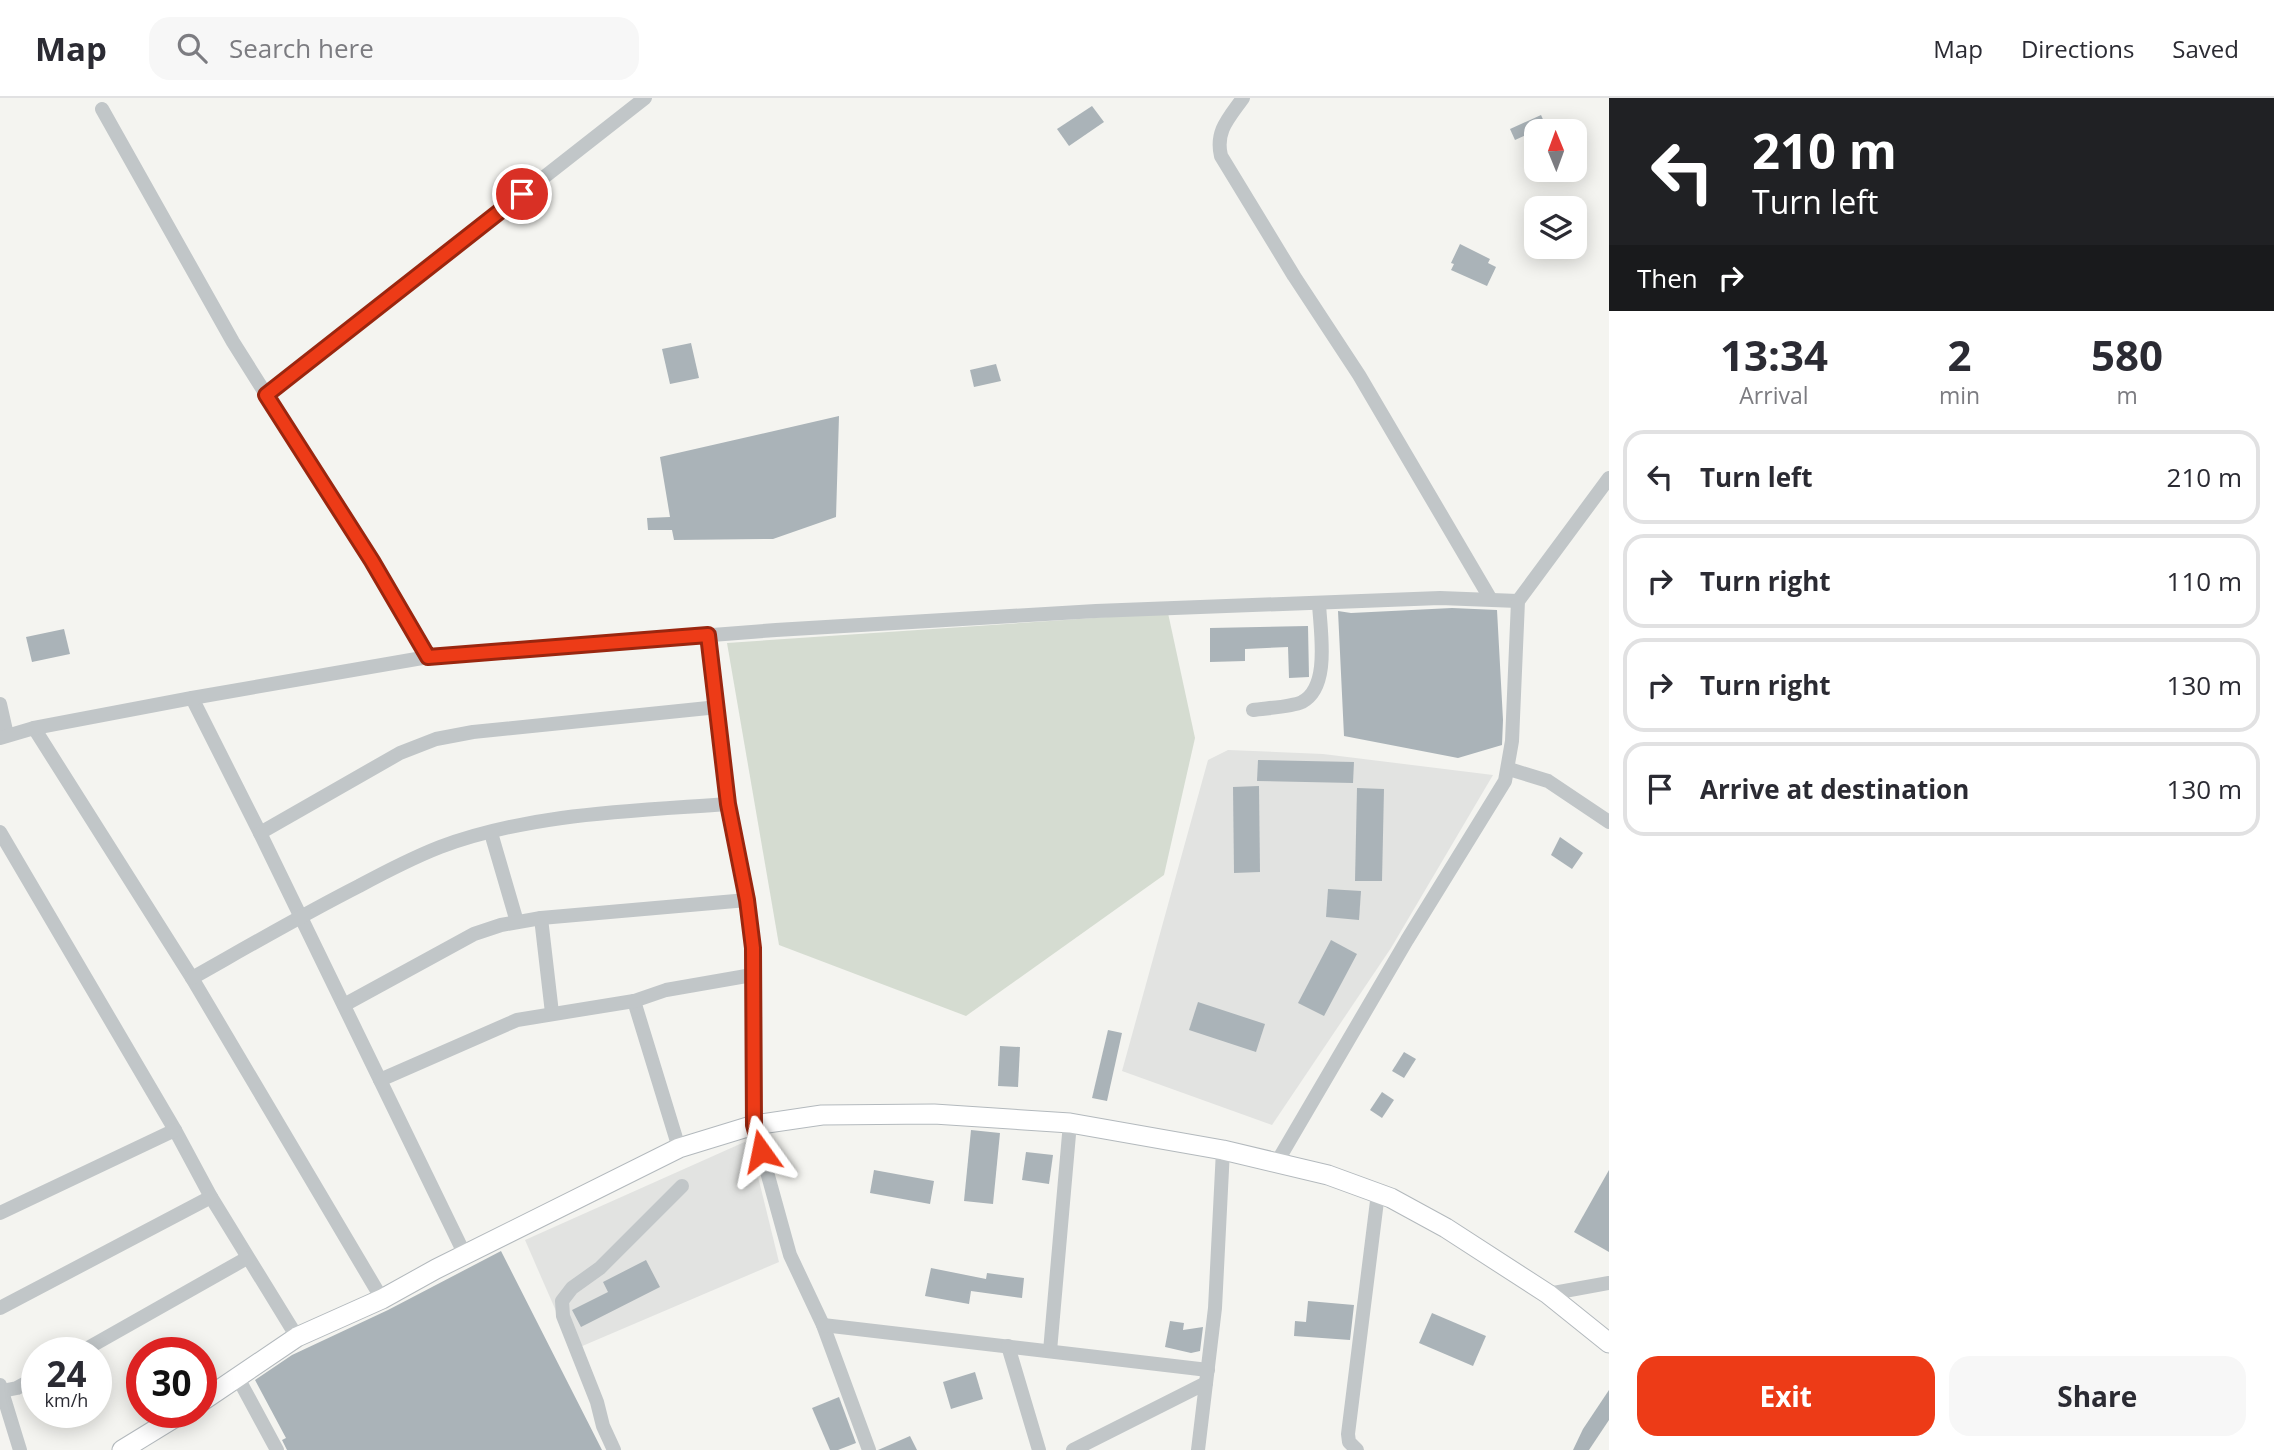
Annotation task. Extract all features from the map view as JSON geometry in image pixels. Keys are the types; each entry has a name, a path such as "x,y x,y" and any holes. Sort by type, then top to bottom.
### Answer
{"main road":[{"path":"217,1392 297,1337 382,1299 679,1148 754,1125 822,1115 934,1114 1070,1123 1223,1150 1328,1175 1391,1198 1447,1228 1548,1294 1609,1343"},
{"path":"122,1450 158,1428"}],"street":[{"path":"266,395 645,98"},
{"path":"1243,98 1223,127 1218,142 1221,156 1294,276 1359,375 1490,598"},
{"path":"102,109 233,342 372,561 428,657"},
{"path":"1277,1162 1407,940 1505,781 1512,741 1518,601 1609,478"},
{"path":"0,704 3,736 192,698 428,657 708,635 1096,611 1440,598 1518,601"},
{"path":"1254,710 1302,702 1315,691 1321,676 1320,603"},
{"path":"708,635 728,804 747,900 753,948 754,1125 790,1255 823,1325 869,1450"},
{"path":"192,698 465,1255"},
{"path":"260,833 400,753 436,739 473,732 718,707"},
{"path":"34,728 192,978 382,1299"},
{"path":"1508,769 1548,781 1609,821"},
{"path":"192,978 300,916 397,866 441,847 566,817 728,804"},
{"path":"0,832 175,1129 211,1197 297,1337"},
{"path":"491,833 517,922"},
{"path":"344,1005 474,934 517,922 747,900"},
{"path":"541,918 552,1013"},
{"path":"380,1080 517,1020 634,1001 666,990 752,975"},
{"path":"634,1001 679,1148"},
{"path":"1050,1350 1070,1123"},
{"path":"0,1213 175,1129"},
{"path":"1198,1450 1215,1308 1223,1150"},
{"path":"614,1450 563,1316 562,1301 572,1288 600,1268 682,1186"},
{"path":"1357,1450 1349,1442 1348,1434 1378,1193"},
{"path":"0,1308 211,1197"},
{"path":"107,1337 247,1258"},
{"path":"1548,1294 1609,1283"},
{"path":"823,1325 1050,1350 1207,1376"},
{"path":"1008,1346 1039,1450"},
{"path":"1073,1450 1207,1376"},
{"path":"238,1378 277,1450"},
{"path":"20,1450 1,1388 21,1386"}],"shaded area":[{"path":"1168,613 1195,738 1164,875 966,1016 779,945 727,643"},
{"path":"1228,750 1323,754 1493,775 1391,948 1272,1125 1122,1071 1208,760"},
{"path":"749,1140 779,1262 573,1350 525,1240"}],"building":[{"path":"1092,106 1104,122 1069,146 1057,129"},
{"path":"1524,123 1524,136 1515,140 1510,129"},
{"path":"1460,244 1490,259 1488,263 1496,267 1487,286 1451,270 1454,264 1451,263"},
{"path":"691,343 699,378 670,384 662,349"},
{"path":"996,364 1001,381 974,387 970,370"},
{"path":"839,416 836,517 773,539 674,540 672,530 648,530 647,518 670,517 660,457"},
{"path":"1452,608 1497,610 1502,745 1458,758 1344,736 1338,611 1351,613"},
{"path":"1308,626 1309,677 1289,678 1288,647 1245,649 1245,661 1210,662 1210,628"},
{"path":"64,629 70,654 32,662 26,637"},
{"path":"1258,760 1354,762 1353,783 1257,781"},
{"path":"1259,786 1260,872 1234,873 1233,787"},
{"path":"1357,788 1384,789 1382,881 1355,881"},
{"path":"1560,837 1583,853 1572,869 1551,855"},
{"path":"1328,889 1361,891 1359,920 1326,917"},
{"path":"1331,940 1357,954 1324,1016 1298,1003"},
{"path":"1198,1002 1265,1024 1256,1052 1189,1030"},
{"path":"1108,1030 1122,1033 1107,1101 1092,1098"},
{"path":"1000,1046 1020,1047 1018,1087 998,1086"},
{"path":"1404,1052 1416,1059 1404,1078 1392,1071"},
{"path":"1382,1092 1394,1100 1382,1118 1370,1110"},
{"path":"971,1130 1000,1133 993,1204 964,1201"},
{"path":"1026,1152 1053,1155 1049,1184 1022,1180"},
{"path":"874,1170 934,1181 930,1204 870,1193"},
{"path":"1609,1170 1609,1252 1574,1232"},
{"path":"501,1251 602,1450 287,1450 282,1440 286,1438 255,1380 292,1355 388,1310"},
{"path":"646,1260 660,1287 581,1327 572,1310 608,1292 603,1282"},
{"path":"931,1268 986,1279 987,1273 1024,1278 1022,1298 971,1291 969,1304 925,1296"},
{"path":"1308,1301 1354,1305 1350,1340 1294,1336 1295,1321 1306,1322"},
{"path":"1432,1313 1486,1336 1473,1366 1419,1343"},
{"path":"1170,1321 1184,1323 1183,1330 1203,1327 1200,1351 1191,1353 1165,1347"},
{"path":"975,1372 983,1399 951,1409 943,1382"},
{"path":"1609,1390 1609,1420 1589,1450 1573,1450 1583,1429"},
{"path":"839,1397 856,1443 830,1450 812,1408"},
{"path":"910,1436 917,1450 878,1450"}],"route":[{"path":"522,194 266,395 372,561 428,657 708,635 728,804 747,900 753,948 754,1125 761,1151"}]}
